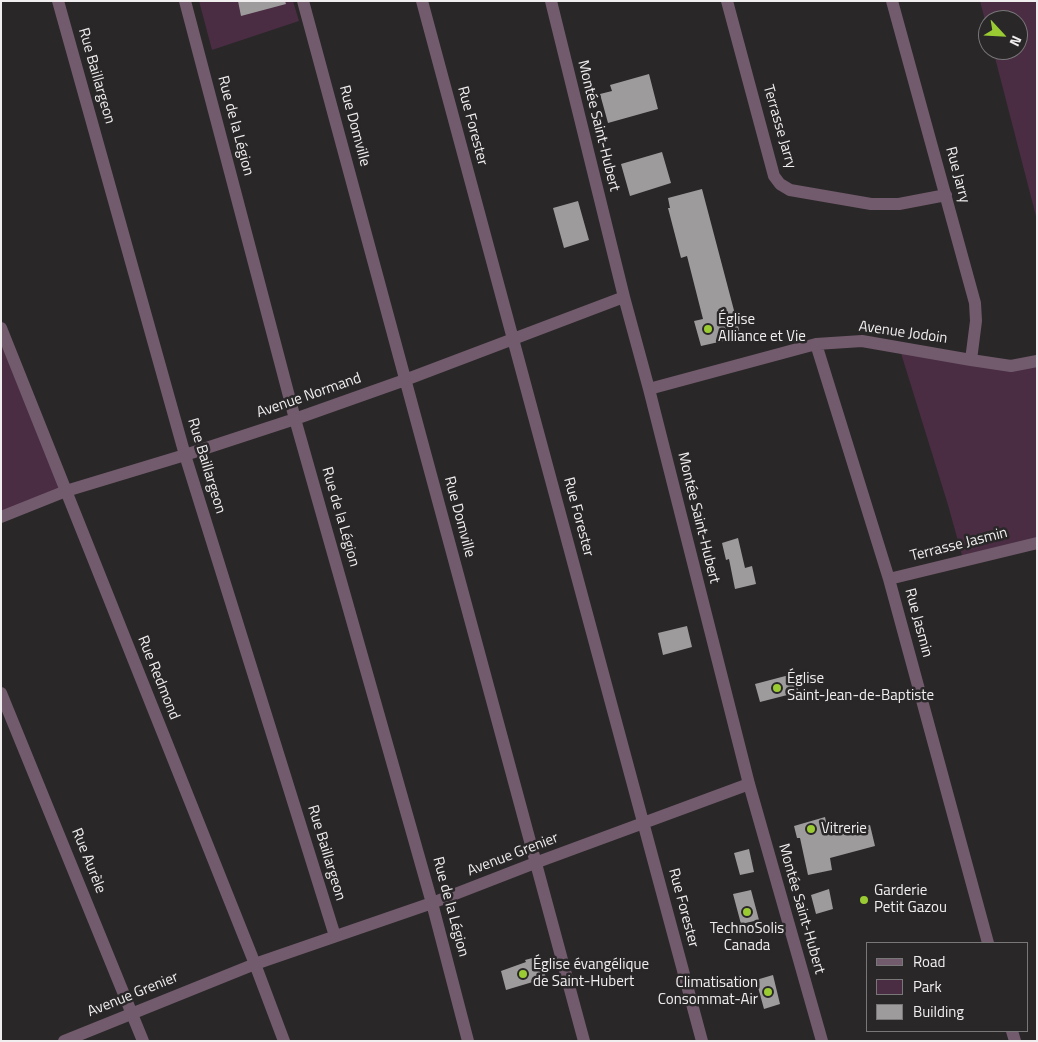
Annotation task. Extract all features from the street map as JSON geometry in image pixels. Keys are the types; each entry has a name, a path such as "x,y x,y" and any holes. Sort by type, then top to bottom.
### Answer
{"street":[{"name":"Rue Baillargeon","path":"58,1 186,455 335,936"},
{"name":"Rue de la Légion","path":"185,1 295,419 432,903 468,1041"},
{"name":"Rue Domville","path":"303,1 584,1041"},
{"name":"Rue Forester","path":"422,1 702,1041"},
{"name":"Montée Saint-Hubert","path":"551,1 624,297 749,784 822,1041"},
{"name":"Terrasse Jarry","path":"727,1 774,176 780,184 790,190 871,204 899,204 946,195"},
{"name":"Rue Jarry","path":"892,1 975,303 976,321 971,360"},
{"name":"Avenue Normand","path":"1,517 66,491 186,455 295,419 405,380 624,297"},
{"name":"Rue Redmond","path":"1,328 284,1041"},
{"name":"Avenue Jodoin","path":"649,389 816,344 862,341 1011,366 1037,361"},
{"name":"Rue Jasmin","path":"816,344 888,579 988,942"},
{"name":"Terrasse Jasmin","path":"888,579 1037,543"},
{"name":"Rue Aurèle","path":"1,693 143,1041"},
{"name":"Avenue Grenier","path":"64,1041 255,964 432,903 749,784"}],"green space":[{"path":"199,1 293,1 299,21 212,50"},
{"path":"980,1 1037,1 1037,220 996,60 1028,60 1028,10 982,10"},
{"path":"1,319 69,494 1,522"},
{"path":"900,350 1037,366 1037,541 963,559"}],"building":[{"path":"238,1 285,1 286,4 241,16"},
{"path":"649,74 658,109 608,123 600,94 612,91 610,85"},
{"path":"662,152 671,183 630,196 621,164"},
{"path":"702,189 741,337 701,346 694,321 703,319 687,256 681,258 668,208 670,208 668,198"},
{"path":"578,201 589,240 564,248 553,208"},
{"path":"738,538 745,568 752,566 756,584 735,589 729,559 726,560 722,543"},
{"path":"687,626 692,647 663,655 658,633"},
{"name":"Église Saint-Jean-de-Baptiste","path":"793,674 799,692 760,702 755,684"},
{"path":"825,817 829,835 870,825 875,846 830,858 832,870 808,875 800,838 797,838 794,826"},
{"path":"749,849 754,872 740,875 734,853"},
{"path":"829,889 833,909 816,914 811,895"},
{"name":"TechnoSolis Canada","path":"751,890 759,920 741,924 733,894"},
{"name":"Église évangélique de Saint-Hubert","path":"540,956 546,978 506,990 501,971 526,962 525,960"},
{"name":"Climatisation Consommat-Air","path":"773,975 780,1004 764,1009 756,980"}],"place":[{"name":"Église Alliance et Vie","path":"708,329"},
{"name":"Église Saint-Jean-de-Baptiste","path":"777,688"},
{"name":"Vitrerie","path":"811,829"},
{"name":"Garderie Petit Gazou","path":"864,900"},
{"name":"TechnoSolis Canada","path":"747,912"},
{"name":"Église évangélique de Saint-Hubert","path":"523,974"},
{"name":"Climatisation Consommat-Air","path":"768,992"}]}
